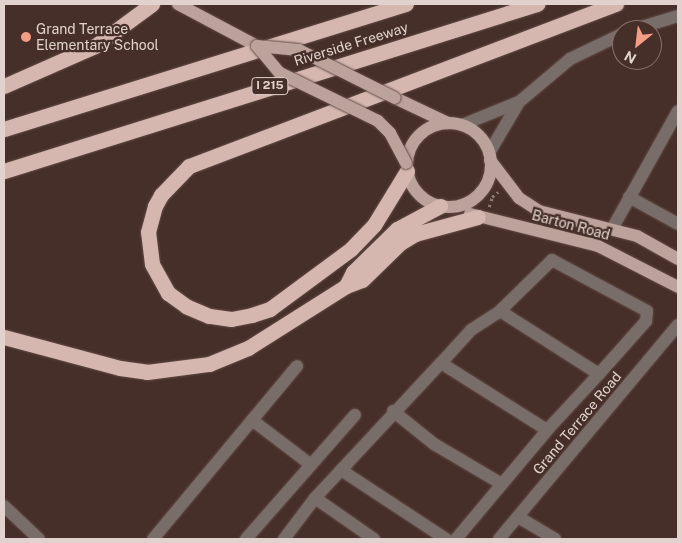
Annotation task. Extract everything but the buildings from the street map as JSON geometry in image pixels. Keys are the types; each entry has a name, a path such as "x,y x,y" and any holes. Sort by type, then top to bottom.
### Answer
{"highway":[{"path":"4,86 95,46 152,4"},
{"name":"Riverside Freeway","path":"4,129 406,4"},
{"name":"Riverside Freeway","path":"4,171 537,4"},
{"path":"407,167 374,225 352,249 270,309 231,319 209,316 186,306 168,293 152,264 148,232 154,206 166,189 189,166 616,4"},
{"path":"346,286 353,272 397,229 445,207"},
{"path":"4,336 120,368 147,372 174,371 209,364 248,348 346,286 362,280 400,243 415,234 484,212"}],"main road":[{"path":"178,4 257,46 280,72 294,81 364,112 378,121 390,133 407,167 414,190 445,207 464,204 481,192 490,174 490,156 479,136 462,125 448,123 299,50 257,46"},
{"path":"407,167 410,148 419,135 432,126 448,123"},
{"name":"Barton Road","path":"490,156 514,192 529,205 555,217 637,236 678,259"},
{"name":"Barton Road","path":"445,207 484,212 598,246 678,286"}],"street":[{"path":"662,21 678,16"},
{"path":"462,125 519,102 570,59 612,39"},
{"path":"490,156 519,102"},
{"path":"612,229 678,111"},
{"path":"629,196 678,224"},
{"path":"284,539 315,498 393,411 471,330 500,311 552,260 647,311 646,321 547,430 456,539"},
{"path":"500,311 598,374"},
{"name":"Grand Terrace Road","path":"499,539 678,325"},
{"path":"441,363 547,430"},
{"path":"153,539 297,366"},
{"path":"393,411 434,444 502,484"},
{"path":"246,539 355,415"},
{"path":"252,420 311,465"},
{"path":"341,470 446,539"},
{"path":"315,498 374,539"},
{"path":"4,506 39,539"},
{"path":"518,517 555,539"}],"path":[{"path":"484,212 492,196 498,192"}],"place":[{"name":"Grand Terrace Elementary School","path":"26,37"}]}
